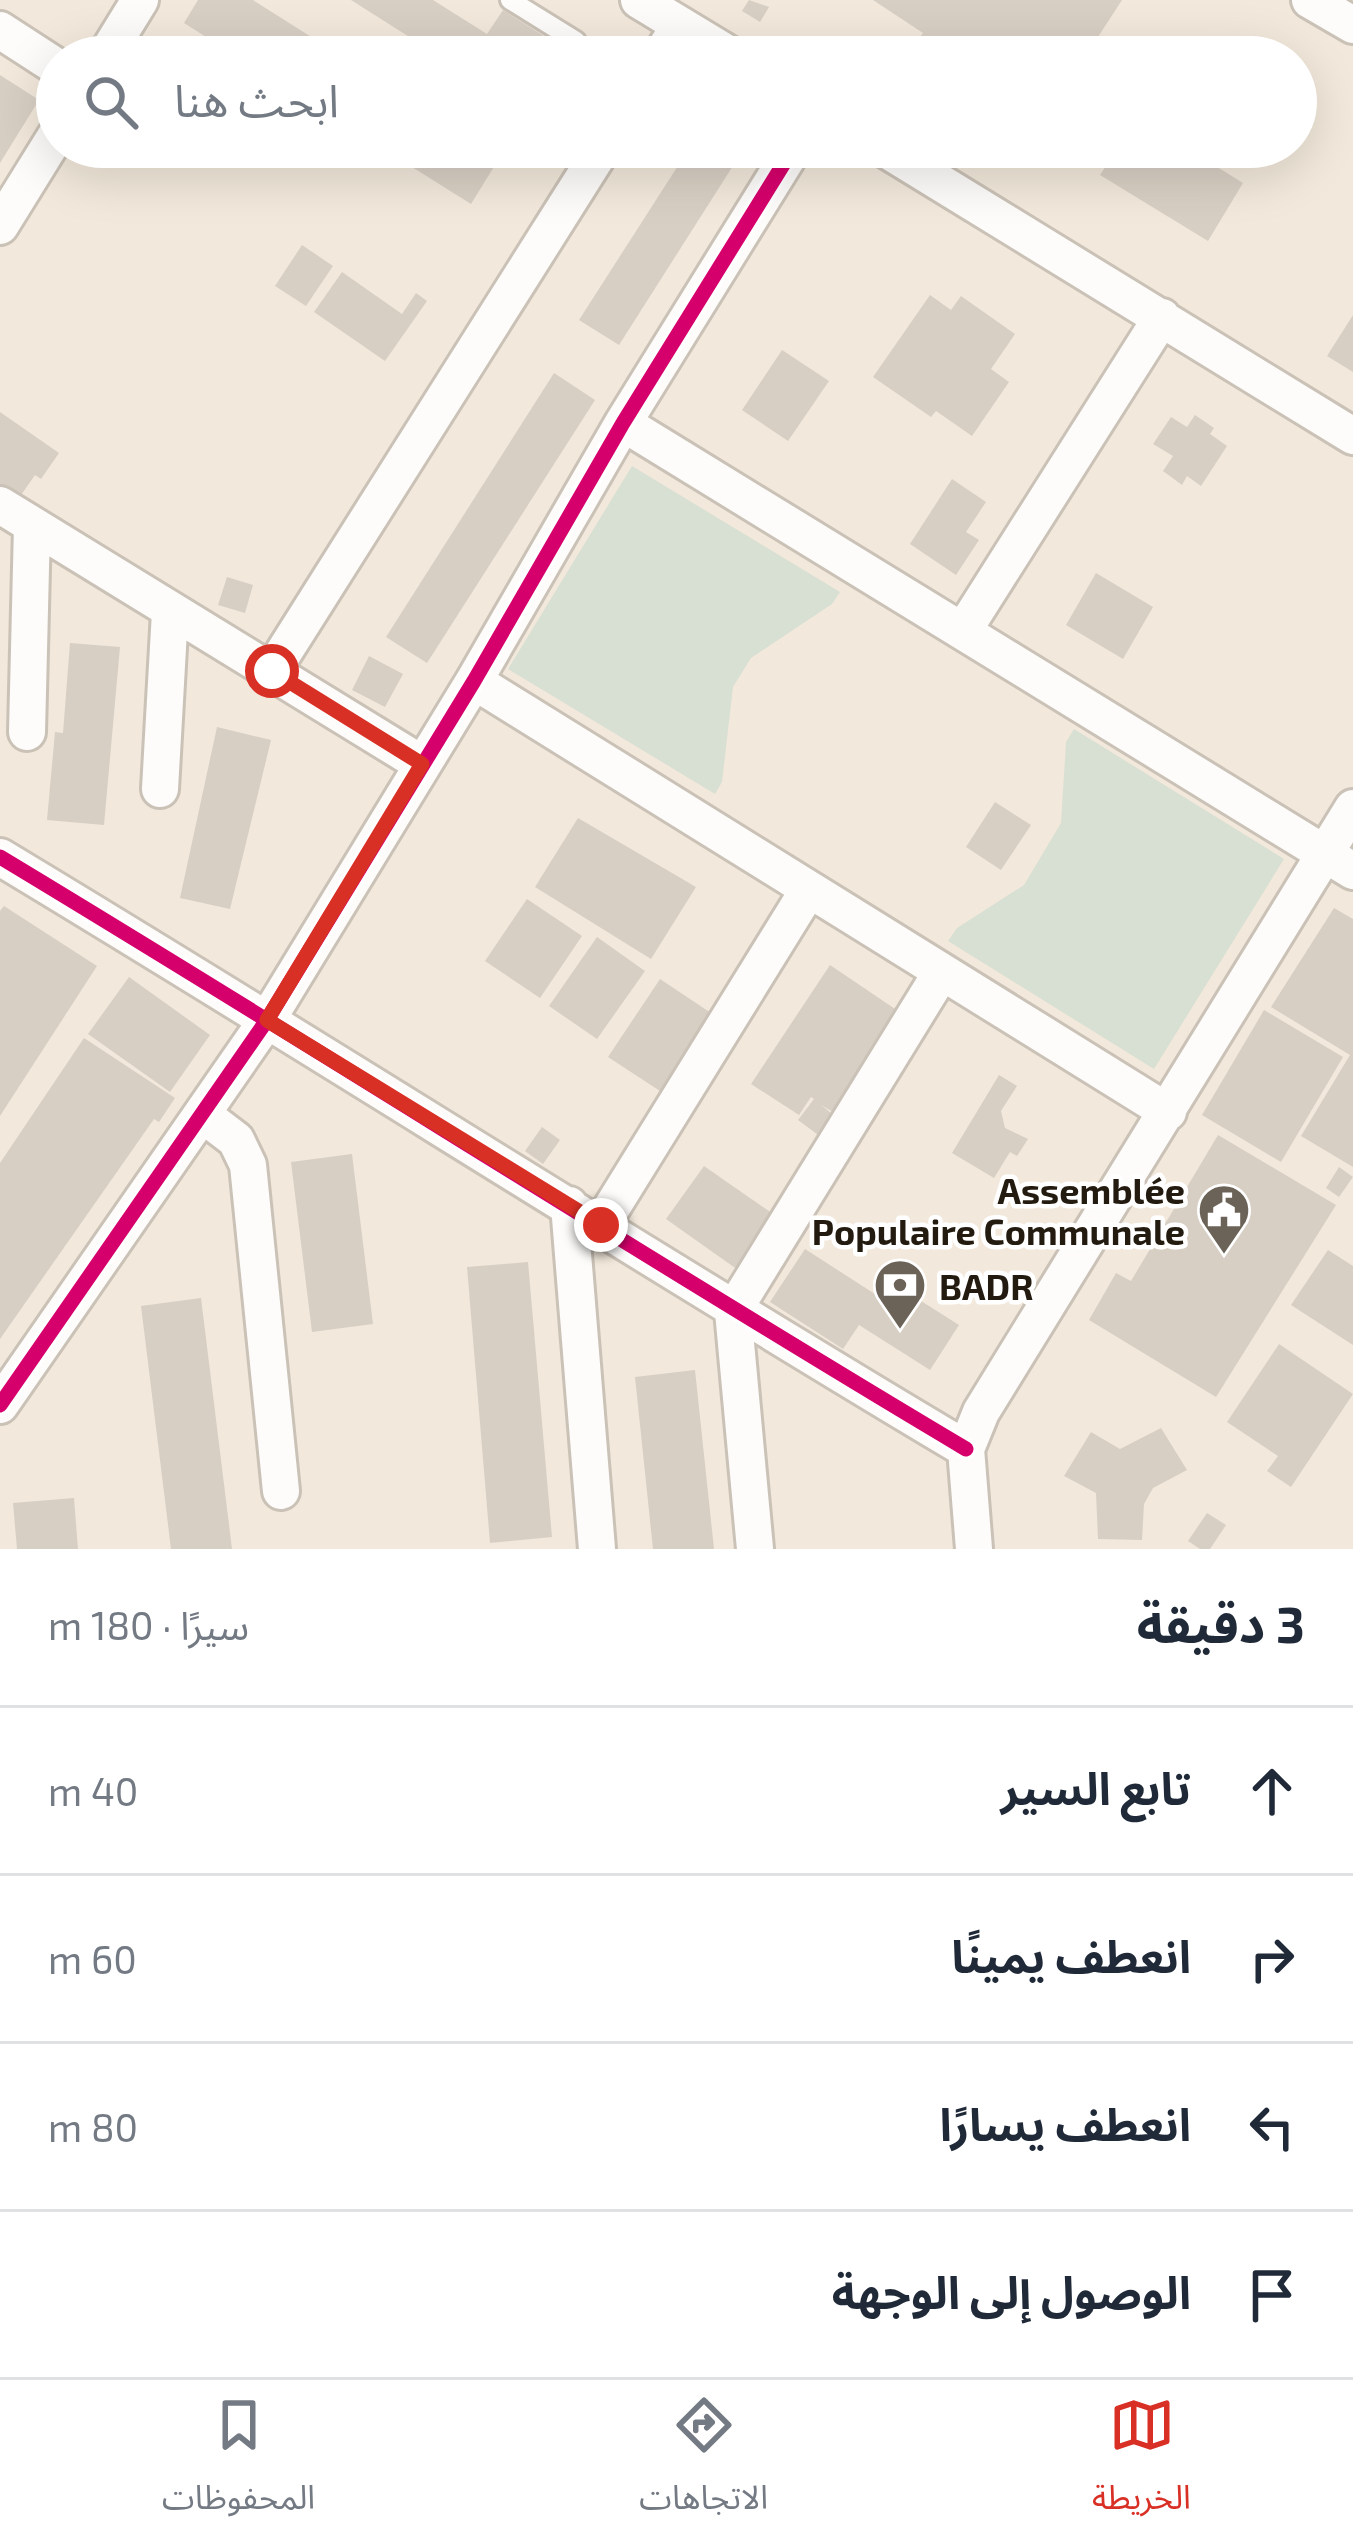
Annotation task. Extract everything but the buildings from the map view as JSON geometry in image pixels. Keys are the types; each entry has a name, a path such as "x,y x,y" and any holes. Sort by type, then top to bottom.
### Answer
{"street":[{"path":"118,36 140,0"},
{"path":"639,0 699,36"},
{"path":"1310,0 1353,25"},
{"path":"673,36 680,25"},
{"path":"0,30 36,53"},
{"path":"0,226 36,168"},
{"path":"272,671 590,168"},
{"path":"0,1405 267,1020 781,168"},
{"path":"917,168 1353,436"},
{"path":"963,631 1162,317"},
{"path":"623,423 1339,863"},
{"path":"0,506 422,764"},
{"path":"28,732 32,526"},
{"path":"160,788 170,612"},
{"path":"474,681 1168,1112"},
{"path":"974,1549 966,1449 981,1412 1168,1112 1339,863 1353,808"},
{"path":"2,862 966,1449"},
{"path":"601,1225 809,889"},
{"path":"755,1549 733,1310 941,973"},
{"path":"202,1114 236,1140 248,1165 281,1491"},
{"path":"568,1205 597,1549"}],"lane":[{"path":"509,0 568,36"}],"shaded area":[{"path":"632,466 840,592 832,604 751,658 733,687 722,782 715,794 508,669"},
{"path":"1074,729 1284,859 1154,1069 948,941 957,928 1024,885 1061,823 1066,742"}],"cycle path":[{"path":"0,1405 267,1020 781,168"},
{"path":"0,857 966,1449"}],"place":[{"name":"Assemblée Populaire Communale","path":"1224,1256"},
{"name":"BADR","path":"900,1331"}],"route":[{"path":"272,671 422,764 267,1020 601,1225"}]}
